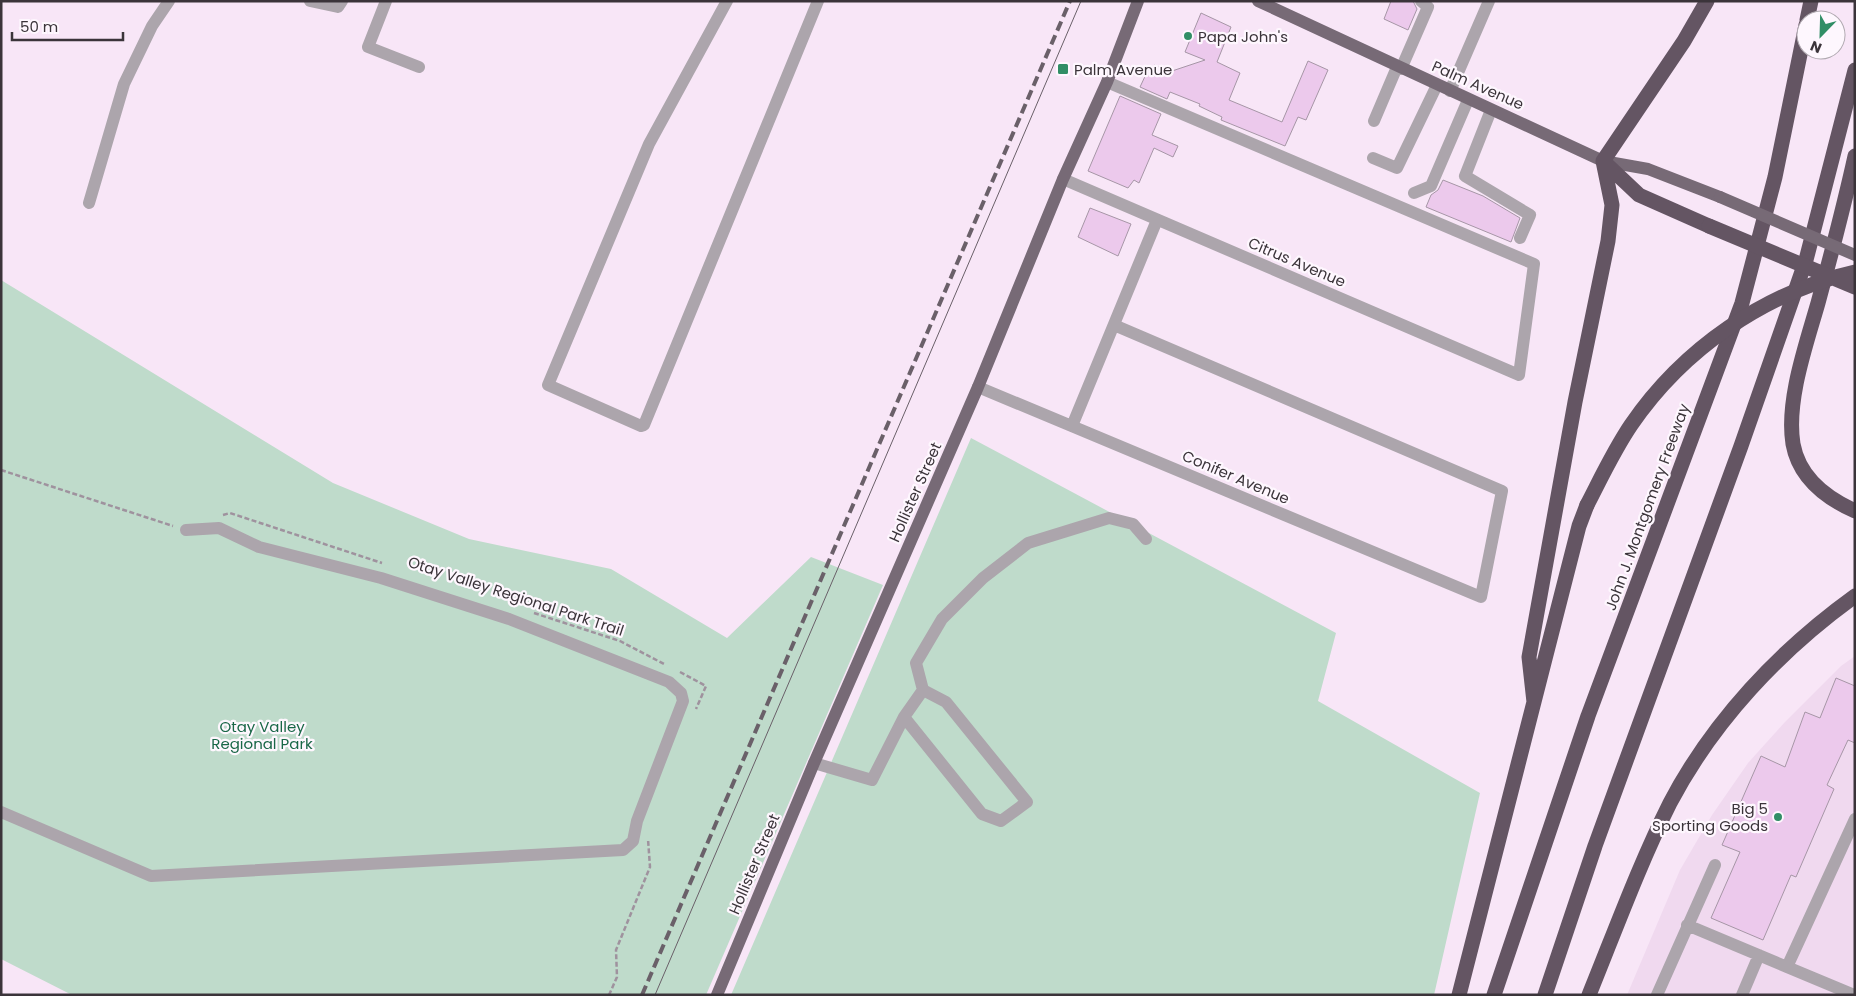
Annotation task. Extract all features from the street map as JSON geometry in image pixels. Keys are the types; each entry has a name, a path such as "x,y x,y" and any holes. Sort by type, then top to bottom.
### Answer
{"highway":[{"path":"1534,702 1529,657 1575,402 1608,241 1612,205 1603,161 1684,41 1707,1"},
{"name":"John J. Montgomery Freeway","path":"1494,995 1588,716 1742,303 1775,177 1799,60"},
{"path":"1545,995 1595,846 1742,446 1806,260 1855,70"},
{"path":"1855,156 1844,208 1802,359 1792,415 1793,445 1802,467 1814,485 1836,503 1855,511"},
{"name":"Palm Avenue","path":"1603,161 1638,195 1855,287"},
{"path":"1459,995 1579,526 1587,505 1616,448 1631,425 1661,388 1689,359 1738,320 1809,286 1855,272"},
{"path":"1589,995 1652,843 1671,802 1695,763 1733,710 1764,674 1794,644 1855,596"}],"main road":[{"name":"Hollister Street","path":"716,995 814,763 978,388 1063,179 1107,82 1138,1"},
{"name":"Palm Avenue","path":"1258,1 1450,92 1603,161 1648,169 1720,197 1855,255"}],"street":[{"path":"89,203 124,84 152,26 169,1"},
{"path":"310,1 338,7 342,1"},
{"path":"386,1 368,47 419,68"},
{"path":"727,1 649,144 548,385 641,426 644,425 818,1"},
{"path":"1374,121 1428,7 1421,1"},
{"path":"1450,92 1489,1"},
{"name":"Citrus Avenue","path":"1063,179 1519,375 1534,264 1107,82"},
{"path":"1373,158 1397,168 1437,85"},
{"path":"1414,193 1430,186 1468,100"},
{"path":"1491,110 1465,176 1530,215 1520,238"},
{"path":"1072,426 1157,220"},
{"name":"Conifer Avenue","path":"978,388 1480,597 1502,491 1114,325"},
{"path":"904,717 982,814 1001,821 1027,802 946,702 923,690 916,663 942,619 983,578 1028,543 1109,518 1133,524 1146,539"},
{"path":"1,812 151,876 623,850 633,840 637,821 683,701 681,693 669,682 509,618 399,584 259,547 219,528 186,530"},
{"path":"814,763 872,780 904,717 923,690"},
{"path":"1787,966 1855,819"},
{"path":"1657,995 1715,865"},
{"path":"1687,925 1854,995"},
{"path":"1742,995 1759,955"}],"path":[{"path":"1,470 186,530"},
{"name":"Otay Valley Regional Park Trail","path":"221,516 230,513 388,565"},
{"name":"Otay Valley Regional Park Trail","path":"527,610 620,641 706,686 694,713"},
{"path":"609,995 617,977 616,950 650,867 648,832"}],"shaded area":[{"path":"1855,656 1855,995 1627,995 1680,870 1712,815 1748,763 1785,722 1841,666"}],"green space":[{"name":"Otay Valley Regional Park","path":"1,280 333,483 469,539 611,569 727,638 811,557 883,585 706,995 72,995 1,959"},
{"path":"971,438 1336,633 1318,701 1480,793 1434,995 731,995"}],"building":[{"path":"1391,1 1413,1 1417,9 1408,30 1384,19"},
{"path":"1201,13 1231,27 1217,62 1240,73 1229,100 1282,122 1308,61 1328,70 1306,120 1298,117 1285,146 1221,120 1222,117 1199,106 1200,104 1170,92 1167,99 1140,87 1148,70 1151,71 1154,65 1169,72 1205,60 1185,52"},
{"path":"1120,96 1161,114 1152,135 1178,146 1173,157 1154,148 1139,183 1134,180 1128,188 1088,171"},
{"path":"1443,180 1483,196 1520,218 1511,242 1426,207 1431,195 1438,190"},
{"path":"1090,208 1131,224 1118,256 1078,237"},
{"path":"1836,678 1855,686 1855,743 1848,740 1827,785 1834,789 1796,877 1791,875 1763,940 1711,918 1740,852 1722,845 1761,756 1785,767 1805,712 1820,718"}],"tram line":[{"path":"655,995 1081,1"}],"railway":[{"path":"642,995 1070,1"}],"place":[{"name":"Papa John's","path":"1188,36"},
{"name":"Palm Avenue","path":"1063,69"},
{"name":"Big 5 Sporting Goods","path":"1778,817"}]}
